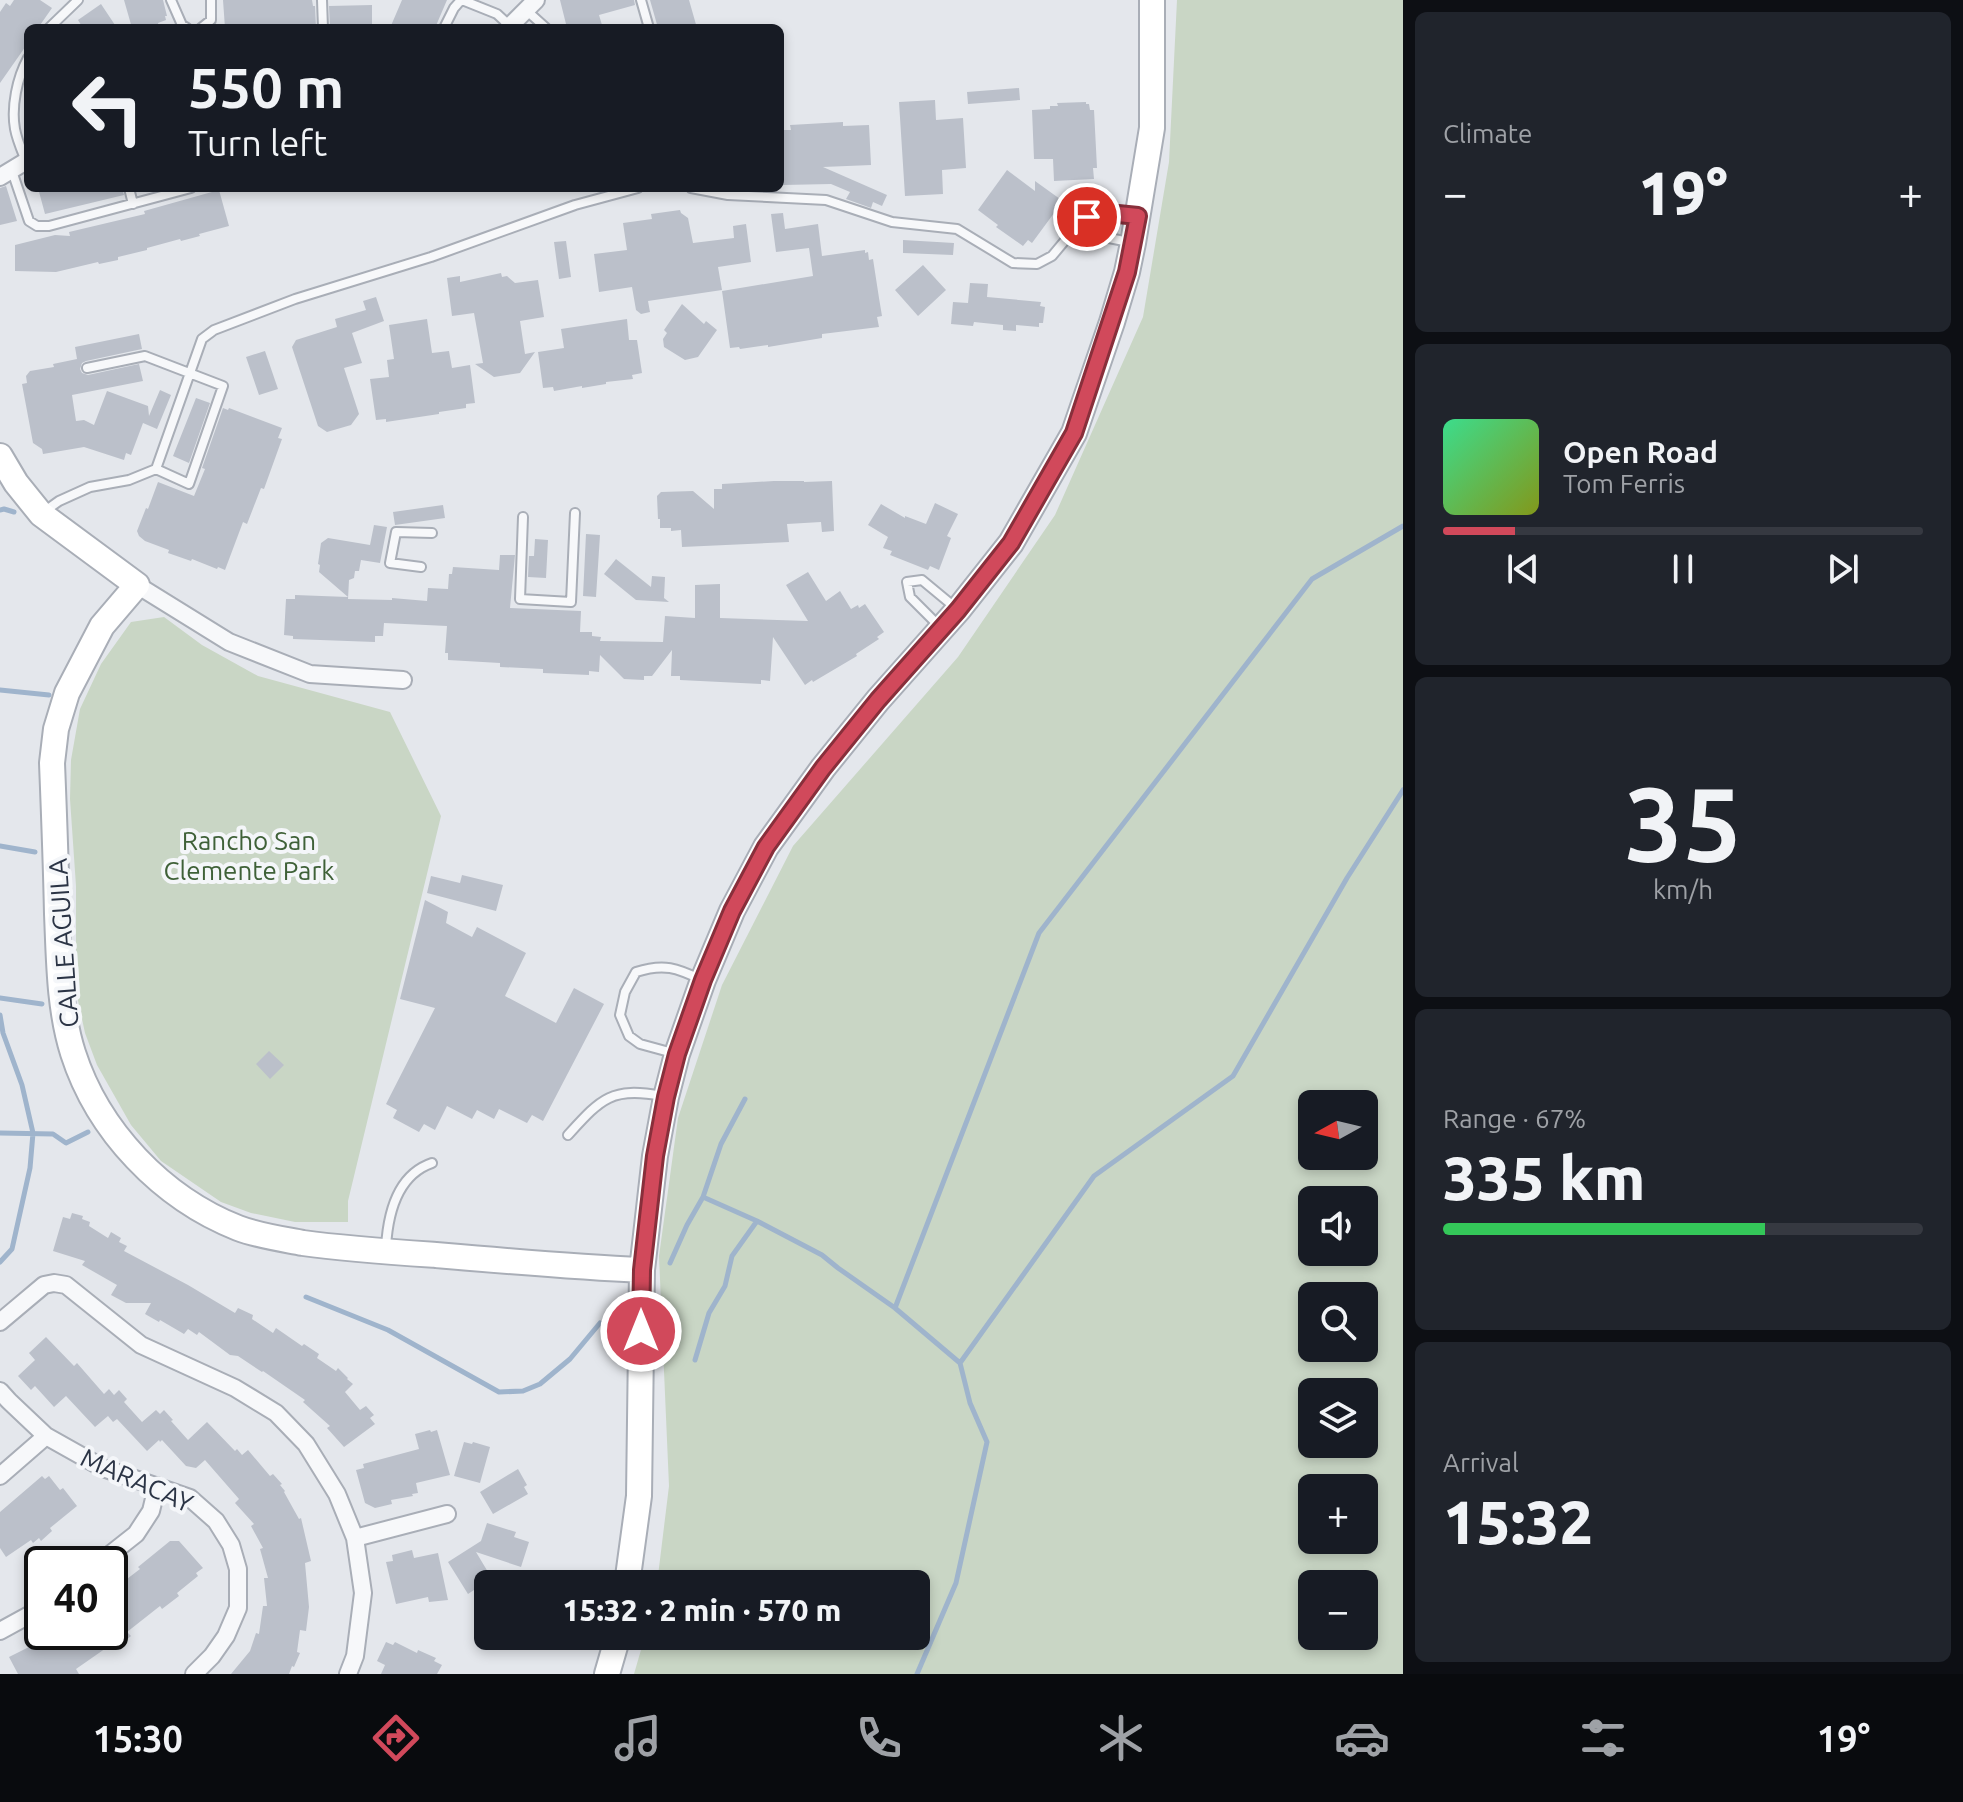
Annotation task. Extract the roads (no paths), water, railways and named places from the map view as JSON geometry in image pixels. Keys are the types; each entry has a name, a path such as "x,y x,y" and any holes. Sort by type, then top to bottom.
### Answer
{"street":[{"path":"629,1570 639,1496 642,1270 655,1156 677,1054 732,911 766,847 832,756 958,610 1011,543 1074,433 1116,310 1138,216 1152,128 1152,0"},
{"path":"512,24 531,5"},
{"path":"0,456 16,483 41,514 137,585 229,642 310,674 403,680"},
{"name":"CALLE AGUILA","path":"137,585 102,626 67,693 56,729 52,763 60,978 72,1052 88,1089 119,1139 169,1188 205,1212 240,1229 275,1238 337,1248 642,1270"},
{"path":"0,1322 37,1290 49,1284 66,1285 141,1345 235,1388 276,1413 306,1444 337,1494 355,1538 363,1593 355,1656 348,1674"},
{"name":"MARACAY","path":"0,1391 46,1436 103,1468 190,1498 216,1521 231,1545 238,1569 238,1608 226,1636 194,1674"},
{"path":"0,1476 46,1436"},
{"path":"121,1546 136,1534 151,1511 157,1486"},
{"path":"355,1538 447,1514"},
{"path":"0,1631 24,1618"},
{"path":"607,1674 614,1650"}],"lane":[{"path":"56,24 78,0"},
{"path":"171,0 182,24"},
{"path":"206,24 211,20 211,0"},
{"path":"322,0 323,24"},
{"path":"446,24 462,0 497,14 506,24"},
{"path":"641,0 647,24"},
{"path":"531,5 543,24"},
{"path":"24,69 13,110 13,168 29,221 37,226 49,226 133,204 161,192"},
{"path":"130,192 133,204"},
{"path":"156,469 202,339 214,330 295,299 431,257 575,205 623,192"},
{"path":"712,192 728,195 753,192 826,200 892,222 957,229 1013,263 1037,264 1052,256 1087,217 1138,216"},
{"path":"1072,232 1133,243"},
{"path":"41,514 59,501 90,487 129,480 156,469 189,484 223,386 145,356 87,368"},
{"path":"523,517 520,599 571,602 575,513"},
{"path":"421,567 390,563 396,532 432,533"},
{"path":"941,628 910,597 907,582 922,580 958,610"},
{"path":"677,1054 640,1044 629,1036 620,1015 625,992 636,972 655,966 681,970 703,980"},
{"path":"568,1135 595,1106 609,1097 644,1093 666,1097"},
{"path":"385,1251 388,1219 404,1183 417,1168 432,1163"}],"waterway":[{"path":"0,510 14,512"},
{"path":"895,1308 1039,933 1312,579 1403,526"},
{"path":"0,690 49,695"},
{"path":"960,1363 1094,1176 1233,1076 1347,878 1403,790"},
{"path":"0,846 35,852"},
{"path":"0,998 42,1004"},
{"path":"0,1015 33,1133 30,1168 12,1249 0,1262"},
{"path":"670,1263 703,1197 721,1144 745,1099"},
{"path":"0,1133 53,1134 66,1143 88,1132"},
{"path":"703,1197 822,1255 895,1308 960,1363 970,1403 987,1442 956,1583 917,1674"},
{"path":"695,1360 709,1313 725,1286 732,1256 757,1221"},
{"path":"306,1297 388,1330 499,1392 523,1391 540,1384 570,1359 600,1323"}],"park label":[{"name":"Rancho San Clemente Park","path":"249,855"}]}
